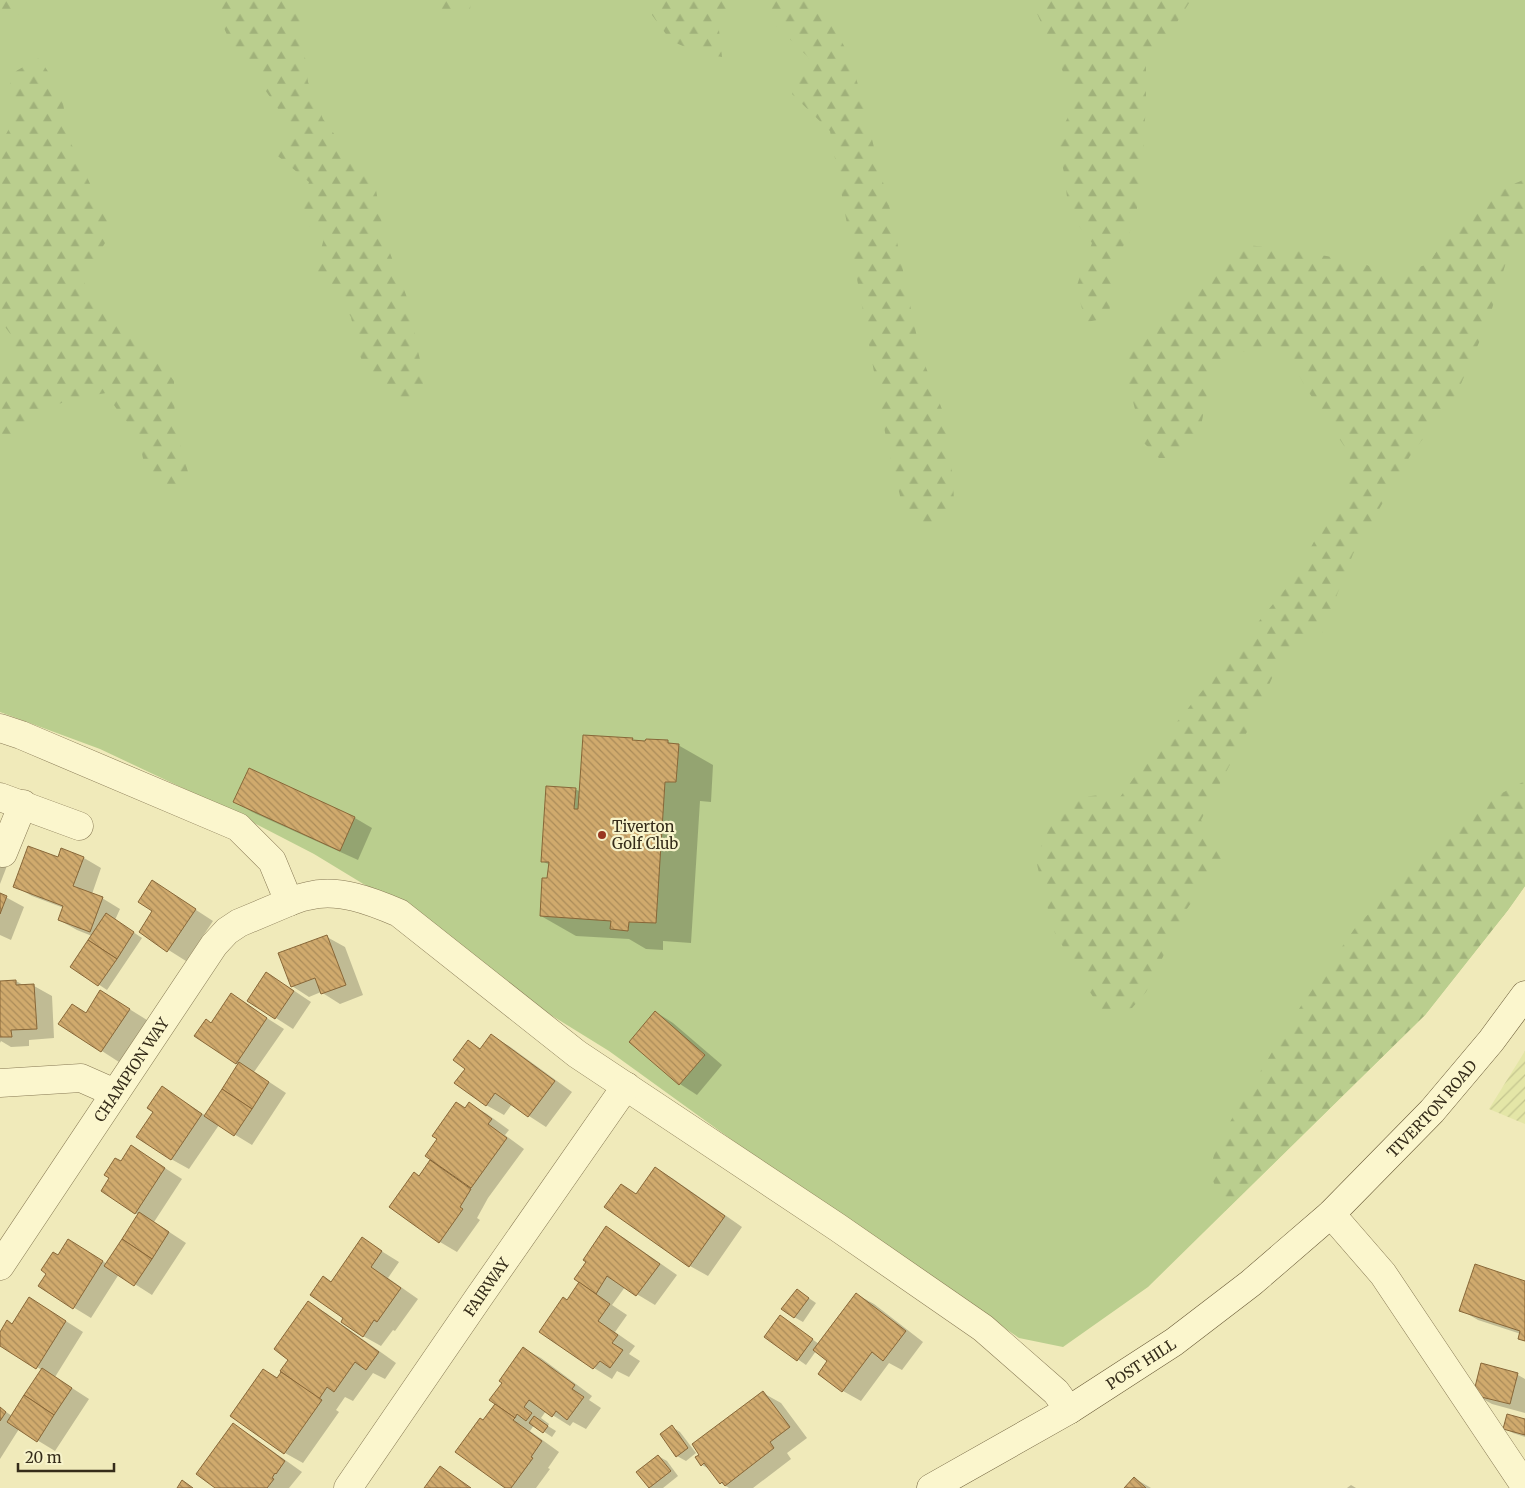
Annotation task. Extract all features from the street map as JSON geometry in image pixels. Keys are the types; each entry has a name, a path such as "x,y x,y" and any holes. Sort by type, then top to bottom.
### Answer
{"street":[{"path":"0,728 238,827 272,862 289,902"},
{"path":"3,853 12,801 80,826"},
{"name":"CHAMPION WAY","path":"0,1266 201,963 227,931 239,923 309,895 328,893 351,896 372,902 398,914 576,1054 837,1227 983,1328 1056,1392 1069,1410"},
{"name":"TIVERTON ROAD","path":"1331,1214 1432,1111 1491,1042 1525,995"},
{"path":"0,1083 81,1078 115,1093"},
{"name":"FAIRWAY","path":"348,1488 626,1086"},
{"path":"1331,1214 1383,1274 1525,1486"},
{"name":"POST HILL","path":"931,1488 1069,1410 1174,1342 1251,1284 1331,1214"}],"green space":[{"name":"Tiverton Golf Club","path":"0,0 1525,0 1525,886 1425,1015 1148,1287 1063,1347 1019,1338 739,1145 609,1051 483,973 421,919 314,854 223,807 100,749 0,712"},
{"path":"0,0 33,0 0,29"},
{"path":"211,0 303,0 304,49 308,82 323,119 376,190 385,240 411,308 416,343 423,372 423,392 410,405 386,396 371,382 358,351 351,317 315,270 325,235 304,223 303,202 309,182 273,152 290,128 229,39"},
{"path":"421,0 471,0 470,9 445,11"},
{"path":"651,0 735,0 718,21 722,57 700,53 671,41 652,15"},
{"path":"750,0 821,0 852,62 891,213 920,352 943,412 953,478 954,504 936,528 918,527 903,508 887,443 830,131 792,94 809,58"},
{"path":"1031,0 1186,0 1189,3 1161,48 1146,61 1143,153 1136,218 1113,269 1109,318 1086,322 1076,288 1092,243 1069,213 1057,139 1076,101"},
{"path":"39,58 61,91 69,139 109,224 105,243 83,279 92,303 148,346 174,381 175,426 188,472 178,495 157,488 146,471 137,433 120,414 106,393 70,400 52,407 36,416 15,436 0,445 0,384 13,358 11,335 0,320 0,145 10,127 13,101 9,75"},
{"path":"1525,177 1525,240 1510,249 1488,322 1457,393 1410,456 1353,554 1322,633 1295,639 1280,661 1249,728 1201,820 1221,852 1223,869 1205,883 1184,913 1146,992 1132,1008 1103,1012 1055,933 1037,864 1044,835 1070,798 1112,794 1118,800 1150,755 1291,582 1323,526 1346,495 1350,455 1306,388 1289,357 1271,349 1237,352 1223,358 1209,385 1197,446 1172,458 1159,458 1144,443 1127,379 1129,348 1170,318 1223,265 1246,245 1287,249 1360,262 1392,276 1428,264 1454,226 1488,194 1521,181"},
{"path":"1525,781 1525,886 1425,1015 1225,1211 1210,1173 1216,1145 1292,1019 1355,928 1425,855 1483,803"},
{"path":"1525,1051 1525,1124 1489,1109"}],"building":[{"name":"Tiverton Golf Club","path":"583,735 633,738 632,740 645,741 646,739 668,740 668,743 679,744 676,782 665,782 656,923 629,922 628,931 610,929 611,921 540,916 542,878 547,878 549,862 541,862 546,786 576,788 574,809 578,809"},
{"path":"249,768 355,817 340,851 233,802"},
{"path":"28,846 58,857 61,848 84,857 73,886 103,897 90,932 58,920 63,906 13,887"},
{"path":"152,880 196,909 167,952 139,932 152,911 138,902"},
{"path":"0,893 7,896 0,914"},
{"path":"106,913 134,932 117,959 88,940"},
{"path":"327,935 346,985 321,994 315,978 291,987 278,953"},
{"path":"88,940 117,959 98,986 70,967"},
{"path":"266,972 294,991 275,1019 247,1001"},
{"path":"16,980 16,985 34,984 37,1029 11,1030 12,1037 0,1037 0,981"},
{"path":"100,990 130,1009 101,1052 58,1024 72,1004 86,1013"},
{"path":"231,993 267,1018 236,1064 194,1036 206,1019 211,1023"},
{"path":"655,1011 705,1055 679,1085 629,1042"},
{"path":"491,1034 555,1081 528,1117 495,1093 486,1106 454,1083 465,1069 453,1060 468,1040 480,1049"},
{"path":"239,1062 269,1082 252,1109 222,1089"},
{"path":"162,1086 202,1114 171,1160 136,1137 153,1112 147,1108"},
{"path":"222,1089 252,1109 234,1136 204,1116"},
{"path":"456,1102 465,1108 469,1102 492,1119 488,1124 507,1138 471,1188 425,1156 437,1139 432,1136"},
{"path":"131,1145 165,1168 135,1214 101,1191 109,1178 104,1175 115,1158 121,1161"},
{"path":"430,1160 471,1189 460,1207 463,1209 439,1243 389,1207 414,1172 419,1176"},
{"path":"655,1167 725,1216 689,1267 604,1207 621,1184 636,1194"},
{"path":"139,1212 169,1232 152,1259 122,1239"},
{"path":"606,1226 660,1264 636,1296 607,1276 596,1294 574,1279 586,1262 583,1260"},
{"path":"362,1237 382,1251 371,1267 401,1288 377,1322 374,1320 363,1337 341,1322 343,1318 310,1295 323,1276 331,1282"},
{"path":"68,1239 103,1261 73,1309 38,1286 46,1274 41,1270 53,1252 58,1255"},
{"path":"122,1239 152,1259 134,1286 104,1266"},
{"path":"1475,1264 1525,1281 1525,1341 1518,1339 1520,1331 1459,1311"},
{"path":"579,1282 610,1304 598,1321 618,1335 612,1343 623,1350 610,1368 600,1361 593,1369 539,1332 563,1297 567,1300"},
{"path":"797,1289 809,1298 794,1318 781,1309"},
{"path":"856,1293 906,1331 883,1361 872,1352 842,1392 818,1374 827,1361 813,1350"},
{"path":"29,1297 66,1321 36,1369 0,1346 0,1332 7,1320 12,1324"},
{"path":"308,1301 379,1352 366,1370 355,1362 334,1392 327,1387 319,1399 280,1371 288,1360 274,1349"},
{"path":"780,1315 813,1339 797,1361 764,1337"},
{"path":"523,1347 575,1385 572,1389 584,1397 567,1420 556,1411 552,1417 529,1400 524,1407 532,1413 526,1421 517,1414 515,1418 489,1400 502,1383 499,1381"},
{"path":"1481,1363 1518,1373 1510,1404 1473,1395"},
{"path":"42,1368 72,1388 54,1415 24,1395"},
{"path":"263,1369 277,1378 281,1372 322,1400 284,1454 230,1416"},
{"path":"763,1391 790,1427 770,1442 774,1448 725,1486 722,1482 720,1484 704,1463 701,1466 695,1457 699,1455 692,1444"},
{"path":"24,1395 54,1415 37,1442 7,1422"},
{"path":"495,1404 542,1441 531,1457 533,1458 511,1488 505,1488 455,1452 480,1418 483,1420"},
{"path":"0,1407 6,1412 0,1421"},
{"path":"1507,1414 1525,1419 1525,1435 1503,1429"},
{"path":"534,1416 548,1426 543,1433 529,1423"},
{"path":"233,1423 285,1461 275,1473 272,1478 274,1479 267,1488 215,1488 196,1474"},
{"path":"672,1425 688,1448 676,1457 660,1434"},
{"path":"658,1455 671,1471 649,1488 636,1472"},
{"path":"440,1466 471,1488 424,1488"},
{"path":"1134,1477 1146,1488 1124,1488"},
{"path":"182,1480 193,1488 177,1488"}],"place":[{"name":"Tiverton Golf Club","path":"602,835"}]}
